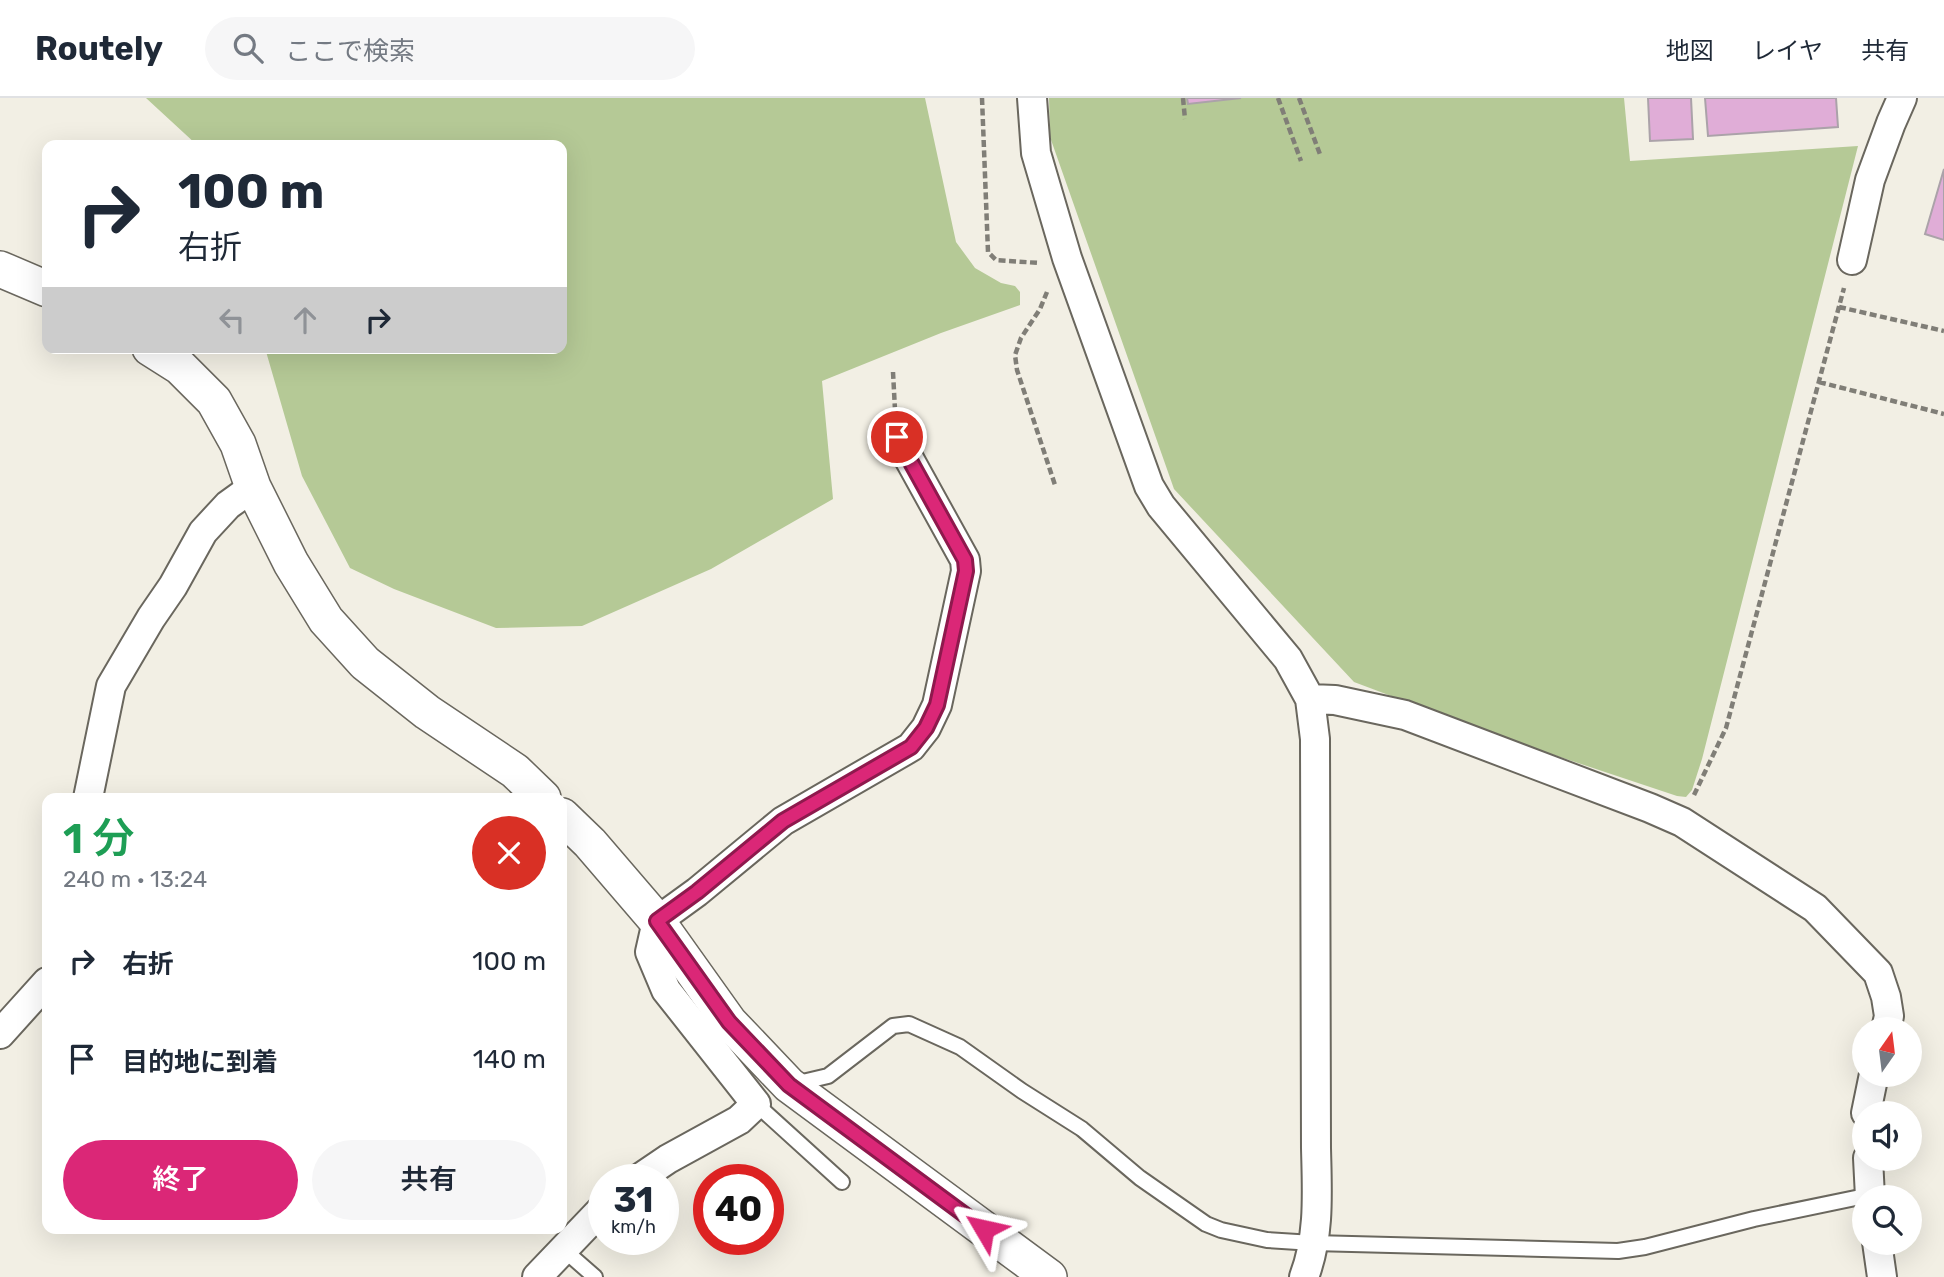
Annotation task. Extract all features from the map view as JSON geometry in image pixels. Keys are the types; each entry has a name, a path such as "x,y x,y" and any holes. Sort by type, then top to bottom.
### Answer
{"street":[{"path":"1032,98 1036,153 1059,261 1149,486 1161,506 1287,659 1310,699 1315,739 1318,1214 1304,1277"},
{"path":"1852,260 1870,180 1902,98"},
{"path":"0,269 42,287"},
{"path":"159,354 180,367 214,401 238,444 253,487 291,563 326,620 365,663 427,712 515,771 538,793"},
{"path":"659,1164 739,1120 756,1104 666,990 650,952 657,921 697,892 783,821 911,747 926,728 937,705 966,571 965,560 897,437"},
{"path":"89,793 111,686 203,532 228,505 253,487"},
{"path":"1310,699 1335,700 1405,715 1682,822 1815,908 1878,973 1889,1017"},
{"path":"567,821 590,843 657,921 729,1022 789,1085 1049,1277"},
{"path":"0,1034 42,988"},
{"path":"537,1277 588,1223"},
{"path":"1879,1255 1882,1277"}],"lane":[{"path":"789,1085 828,1076 893,1026 909,1024 960,1047 1082,1129 1140,1178 1206,1224 1267,1240 1618,1251 1852,1200"},
{"path":"756,1104 842,1182"},
{"path":"563,1249 595,1277"}],"path":[{"path":"982,98 988,252 996,260 1059,261 1040,309 1021,338 1015,355 1017,370 1055,485"},
{"path":"1183,98 1185,118"},
{"path":"1278,98 1301,161"},
{"path":"1299,98 1321,157"},
{"path":"1682,822 1726,728 1852,260"},
{"path":"1839,307 1944,331"},
{"path":"893,372 897,437"},
{"path":"1819,382 1944,414"}],"green space":[{"path":"146,98 925,98 956,242 975,268 1001,283 1015,286 1020,292 1020,305 941,333 822,381 833,499 711,569 582,626 496,628 394,589 350,568 302,476 267,354 567,354 567,140 192,140"},
{"path":"1049,98 1624,98 1630,161 1858,146 1702,759 1692,790 1686,797 1500,737 1354,682 1174,489 1050,137"}],"building":[{"path":"1187,98 1241,98 1188,104"},
{"path":"1648,98 1691,98 1693,139 1650,141"},
{"path":"1705,98 1836,98 1838,127 1708,136"},
{"path":"1944,169 1944,240 1925,234"}],"route":[{"path":"897,437 965,560 966,571 937,705 926,728 911,747 783,821 697,892 657,921 729,1022 789,1085 984,1229"}]}
